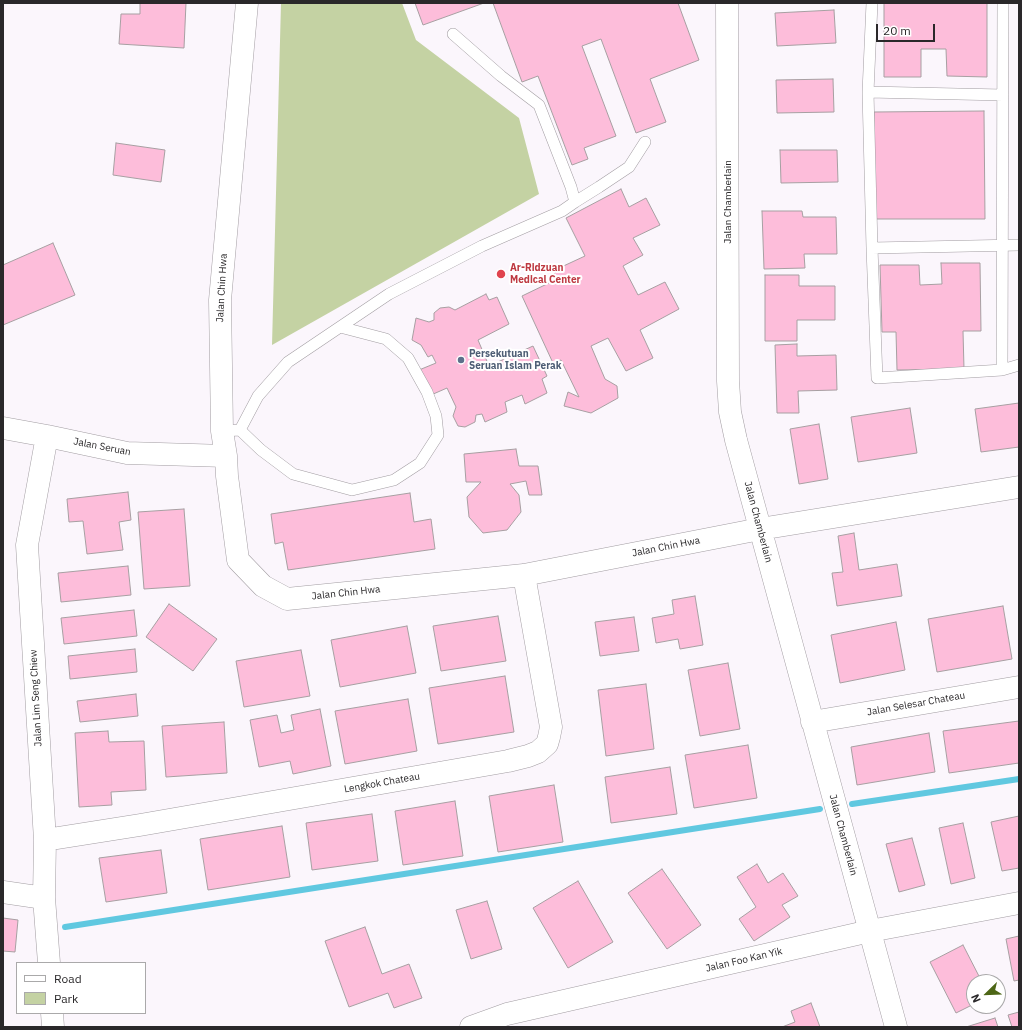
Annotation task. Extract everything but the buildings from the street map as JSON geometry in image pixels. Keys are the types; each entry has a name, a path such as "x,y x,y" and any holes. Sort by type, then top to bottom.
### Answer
{"street":[{"name":"Jalan Chin Hwa","path":"247,3 220,300 231,431 226,456 227,476 238,560 263,586 287,599 524,575 760,529 1019,487"},
{"name":"Jalan Chamberlain","path":"727,3 728,382 730,412 736,440 812,722 896,1027"},
{"name":"Jalan Seruan","path":"3,428 127,453 226,456"},
{"name":"Jalan Lim Seng Chiew","path":"47,436 27,545 44,840 44,898 49,962"},
{"name":"Lengkok Chateau","path":"44,840 508,761 538,752 547,744 551,727 524,575"},
{"name":"Jalan Selesar Chateau","path":"812,722 1019,687"},
{"path":"3,892 44,898"},
{"name":"Jalan Foo Kan Yik","path":"471,1027 507,1014 870,931 1019,903"},
{"path":"52,1014 53,1027"}],"lane":[{"path":"872,3 868,92 876,378 1002,370 1019,365"},
{"path":"1002,370 1003,3"},
{"path":"453,34 501,76 539,105 571,187 575,202"},
{"path":"868,92 1003,95"},
{"path":"340,327 386,339 408,358 427,392 436,416 438,435 420,463 394,480 352,490 293,474 261,450 231,431 258,396 288,362 389,294 482,246 562,211 629,167 645,142"},
{"path":"872,248 1019,245"}],"green space":[{"path":"281,3 402,3 416,40 519,118 539,194 272,345"}],"waterway":[{"path":"852,804 1019,779"},
{"path":"65,927 820,809"}],"place":[{"name":"Ar-Ridzuan Medical Center","path":"501,274"},
{"name":"Persekutuan Seruan Islam Perak","path":"461,360"}]}
